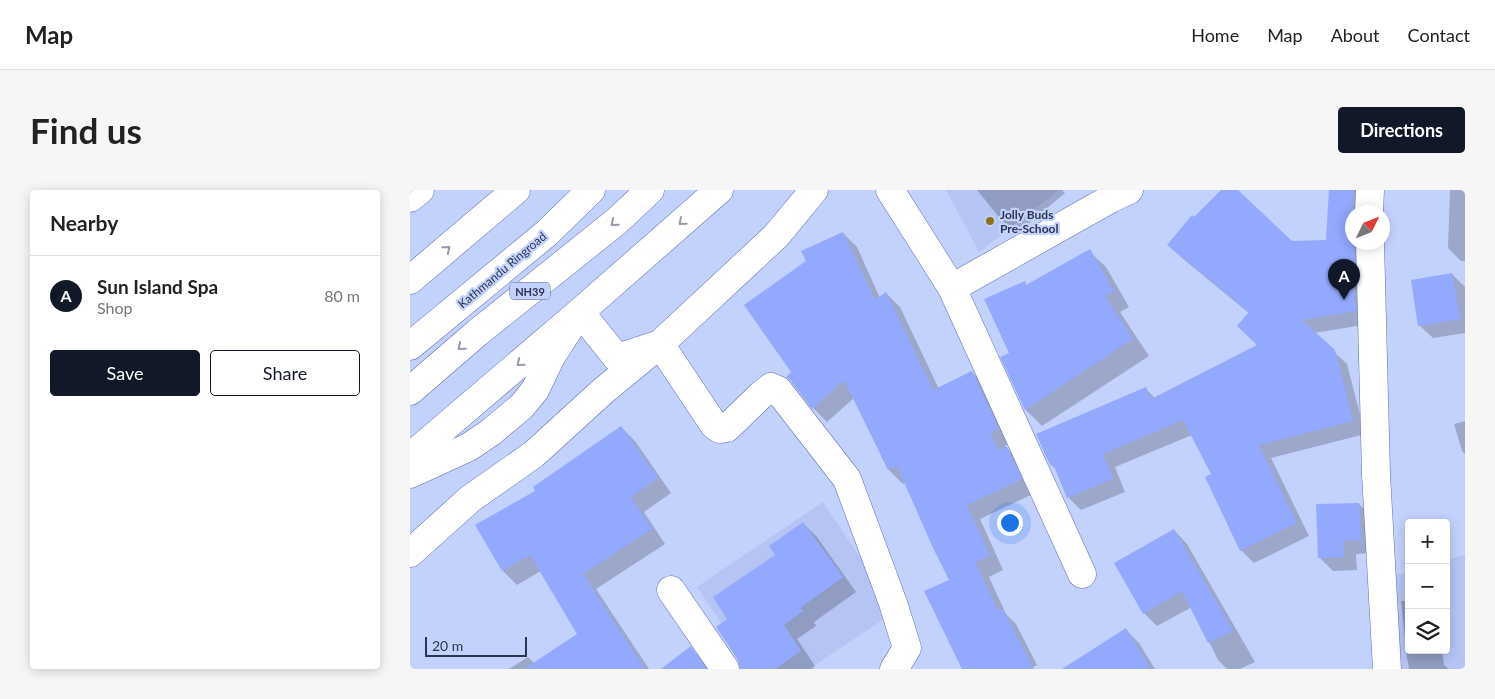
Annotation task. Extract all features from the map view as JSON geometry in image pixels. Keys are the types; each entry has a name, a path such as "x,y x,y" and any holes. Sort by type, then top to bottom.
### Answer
{"main road":[{"path":"410,198 420,190"},
{"path":"410,280 516,190"},
{"name":"Kathmandu Ringroad","path":"410,346 547,233 591,190"},
{"name":"NH39","path":"410,392 477,333 617,221 650,190"},
{"path":"410,457 580,312 718,190"},
{"path":"410,553 470,499 534,454 603,391 660,344 776,236 814,190"},
{"path":"890,190 952,288 1082,574"},
{"path":"952,288 1129,190"},
{"path":"1369,205 1370,190"},
{"path":"1370,250 1376,474 1387,669"},
{"path":"580,312 616,358 660,344"},
{"path":"410,474 469,448 522,406 535,390 551,357 580,312"},
{"path":"660,344 714,424 720,428 727,428 760,394 771,387 778,390 847,479 893,602 907,648 894,669"},
{"path":"671,590 725,669"}],"shaded area":[{"name":"Jolly Buds Pre-School","path":"946,190 1059,190 979,252"},
{"path":"823,502 896,611 809,669 752,669 697,587"},
{"path":"1465,555 1465,669 1401,669 1394,576 1405,572 1405,654 1450,654 1450,559"}],"building":[{"path":"1221,190 1238,190 1292,241 1326,240 1329,190 1353,190 1353,205 1345,205 1345,250 1354,250 1355,279 1352,279 1356,311 1302,320 1335,350 1353,421 1259,445 1297,523 1240,551 1205,477 1211,474 1183,420 1103,454 1113,479 1067,498 1053,464 1050,465 1036,434 1146,387 1151,399 1257,345 1237,326 1249,312 1167,245 1192,215 1194,217"},
{"path":"843,232 875,300 886,292 933,390 972,371 998,428 990,434 999,450 1007,447 1022,479 967,505 990,556 975,562 998,611 1003,609 1034,669 962,669 924,591 949,580 897,466 888,470 844,380 812,409 786,377 791,372 744,305 806,261 801,251"},
{"path":"1090,249 1114,291 1105,296 1133,339 1025,410 1000,357 1009,353 984,299 1025,281 1026,285"},
{"path":"1452,273 1460,319 1418,326 1411,280"},
{"path":"621,426 658,478 631,497 652,529 583,574 645,669 524,669 577,634 530,555 502,571 475,525 535,491 533,487"},
{"path":"1359,503 1361,540 1343,541 1344,557 1318,558 1316,504"},
{"path":"803,522 843,577 800,608 803,611 784,625 801,651 775,669 740,669 738,660 716,627 727,619 713,597 775,555 769,546"},
{"path":"1174,529 1233,631 1208,643 1182,591 1143,614 1114,563"},
{"path":"1126,628 1151,669 1062,669"},
{"path":"691,646 706,669 661,669"}],"place":[{"name":"Jolly Buds Pre-School","path":"990,221"},
{"name":"Sun Island Spa","path":"1344,300"}]}
